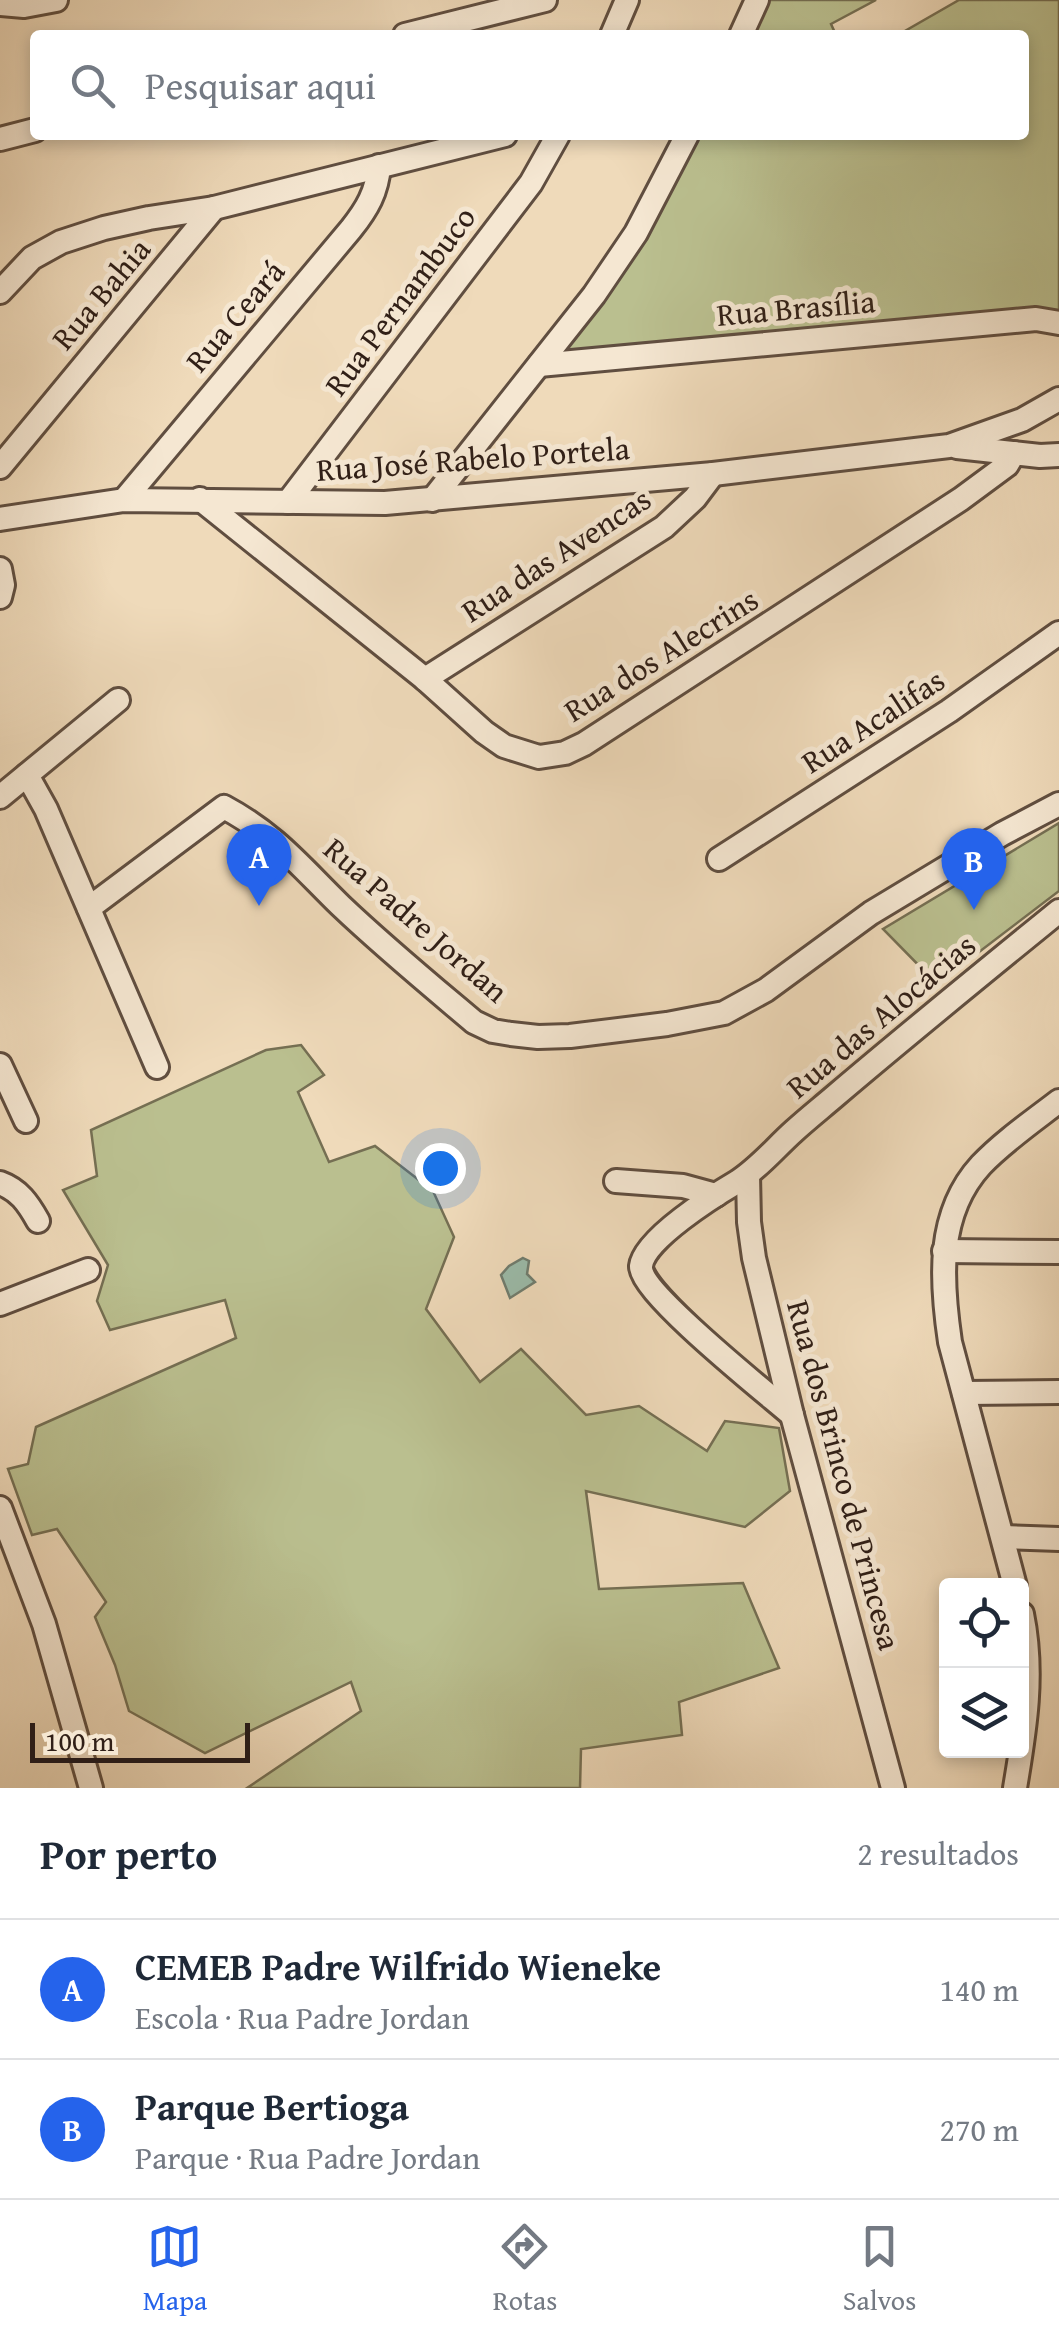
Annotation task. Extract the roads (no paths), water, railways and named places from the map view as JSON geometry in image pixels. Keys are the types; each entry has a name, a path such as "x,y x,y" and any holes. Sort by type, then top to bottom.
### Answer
{"street":[{"path":"0,4 24,6 56,0"},
{"path":"425,30 545,0"},
{"path":"614,30 627,0"},
{"path":"744,30 756,0"},
{"path":"0,139 30,131"},
{"path":"0,292 32,258 61,242 104,228 214,208 485,140"},
{"name":"Rua Pernambuco","path":"288,502 531,182 555,140"},
{"path":"432,500 594,295 636,233 684,140"},
{"name":"Rua Ceará","path":"124,500 358,221 378,184 379,166"},
{"name":"Rua Bahia","path":"0,467 214,208"},
{"name":"Rua Brasília","path":"539,365 1036,319 1059,323"},
{"path":"949,446 1059,402"},
{"path":"1050,455 1039,444 1041,428 1059,402"},
{"path":"949,446 1050,455"},
{"name":"Rua José Rabelo Portela","path":"0,520 124,500 432,500 713,474 949,446"},
{"name":"Rua dos Alecrins","path":"200,500 425,679 484,732 504,746 539,757 565,753 656,699 961,500 1007,465 1014,453"},
{"name":"Rua das Avencas","path":"425,679 664,527 695,498 713,474"},
{"path":"0,569 4,584 0,597"},
{"name":"Rua Acalifas","path":"719,858 1049,646 1059,633"},
{"path":"0,797 118,700"},
{"path":"27,775 46,808 157,1067"},
{"name":"Rua Padre Jordan","path":"89,908 224,807 285,848 342,907 474,1022 493,1031 538,1037 570,1036 667,1024 735,1008 806,963 871,914 1059,804"},
{"name":"Rua das Alocácias","path":"792,1415 650,1286 643,1275 642,1261 693,1209 748,1175 794,1131 1059,911"},
{"path":"0,1065 26,1120"},
{"path":"1013,1578 950,1342 944,1251 950,1218 960,1194 990,1157 1059,1101"},
{"path":"1034,1120 1059,1120"},
{"name":"Rua dos Brinco de Princesa","path":"748,1175 751,1240 792,1415 894,1788"},
{"path":"616,1181 683,1186 716,1195"},
{"path":"0,1183 25,1198 38,1221"},
{"path":"944,1251 1059,1252"},
{"path":"0,1304 88,1270"},
{"path":"964,1393 1059,1392"},
{"path":"0,1508 44,1624 91,1788"},
{"path":"1003,1538 1059,1538"},
{"path":"1015,1788 1029,1663"}],"place":[{"name":"CEMEB Padre Wilfrido Wieneke","path":"259,906"},
{"name":"Parque Bertioga","path":"974,910"}]}
